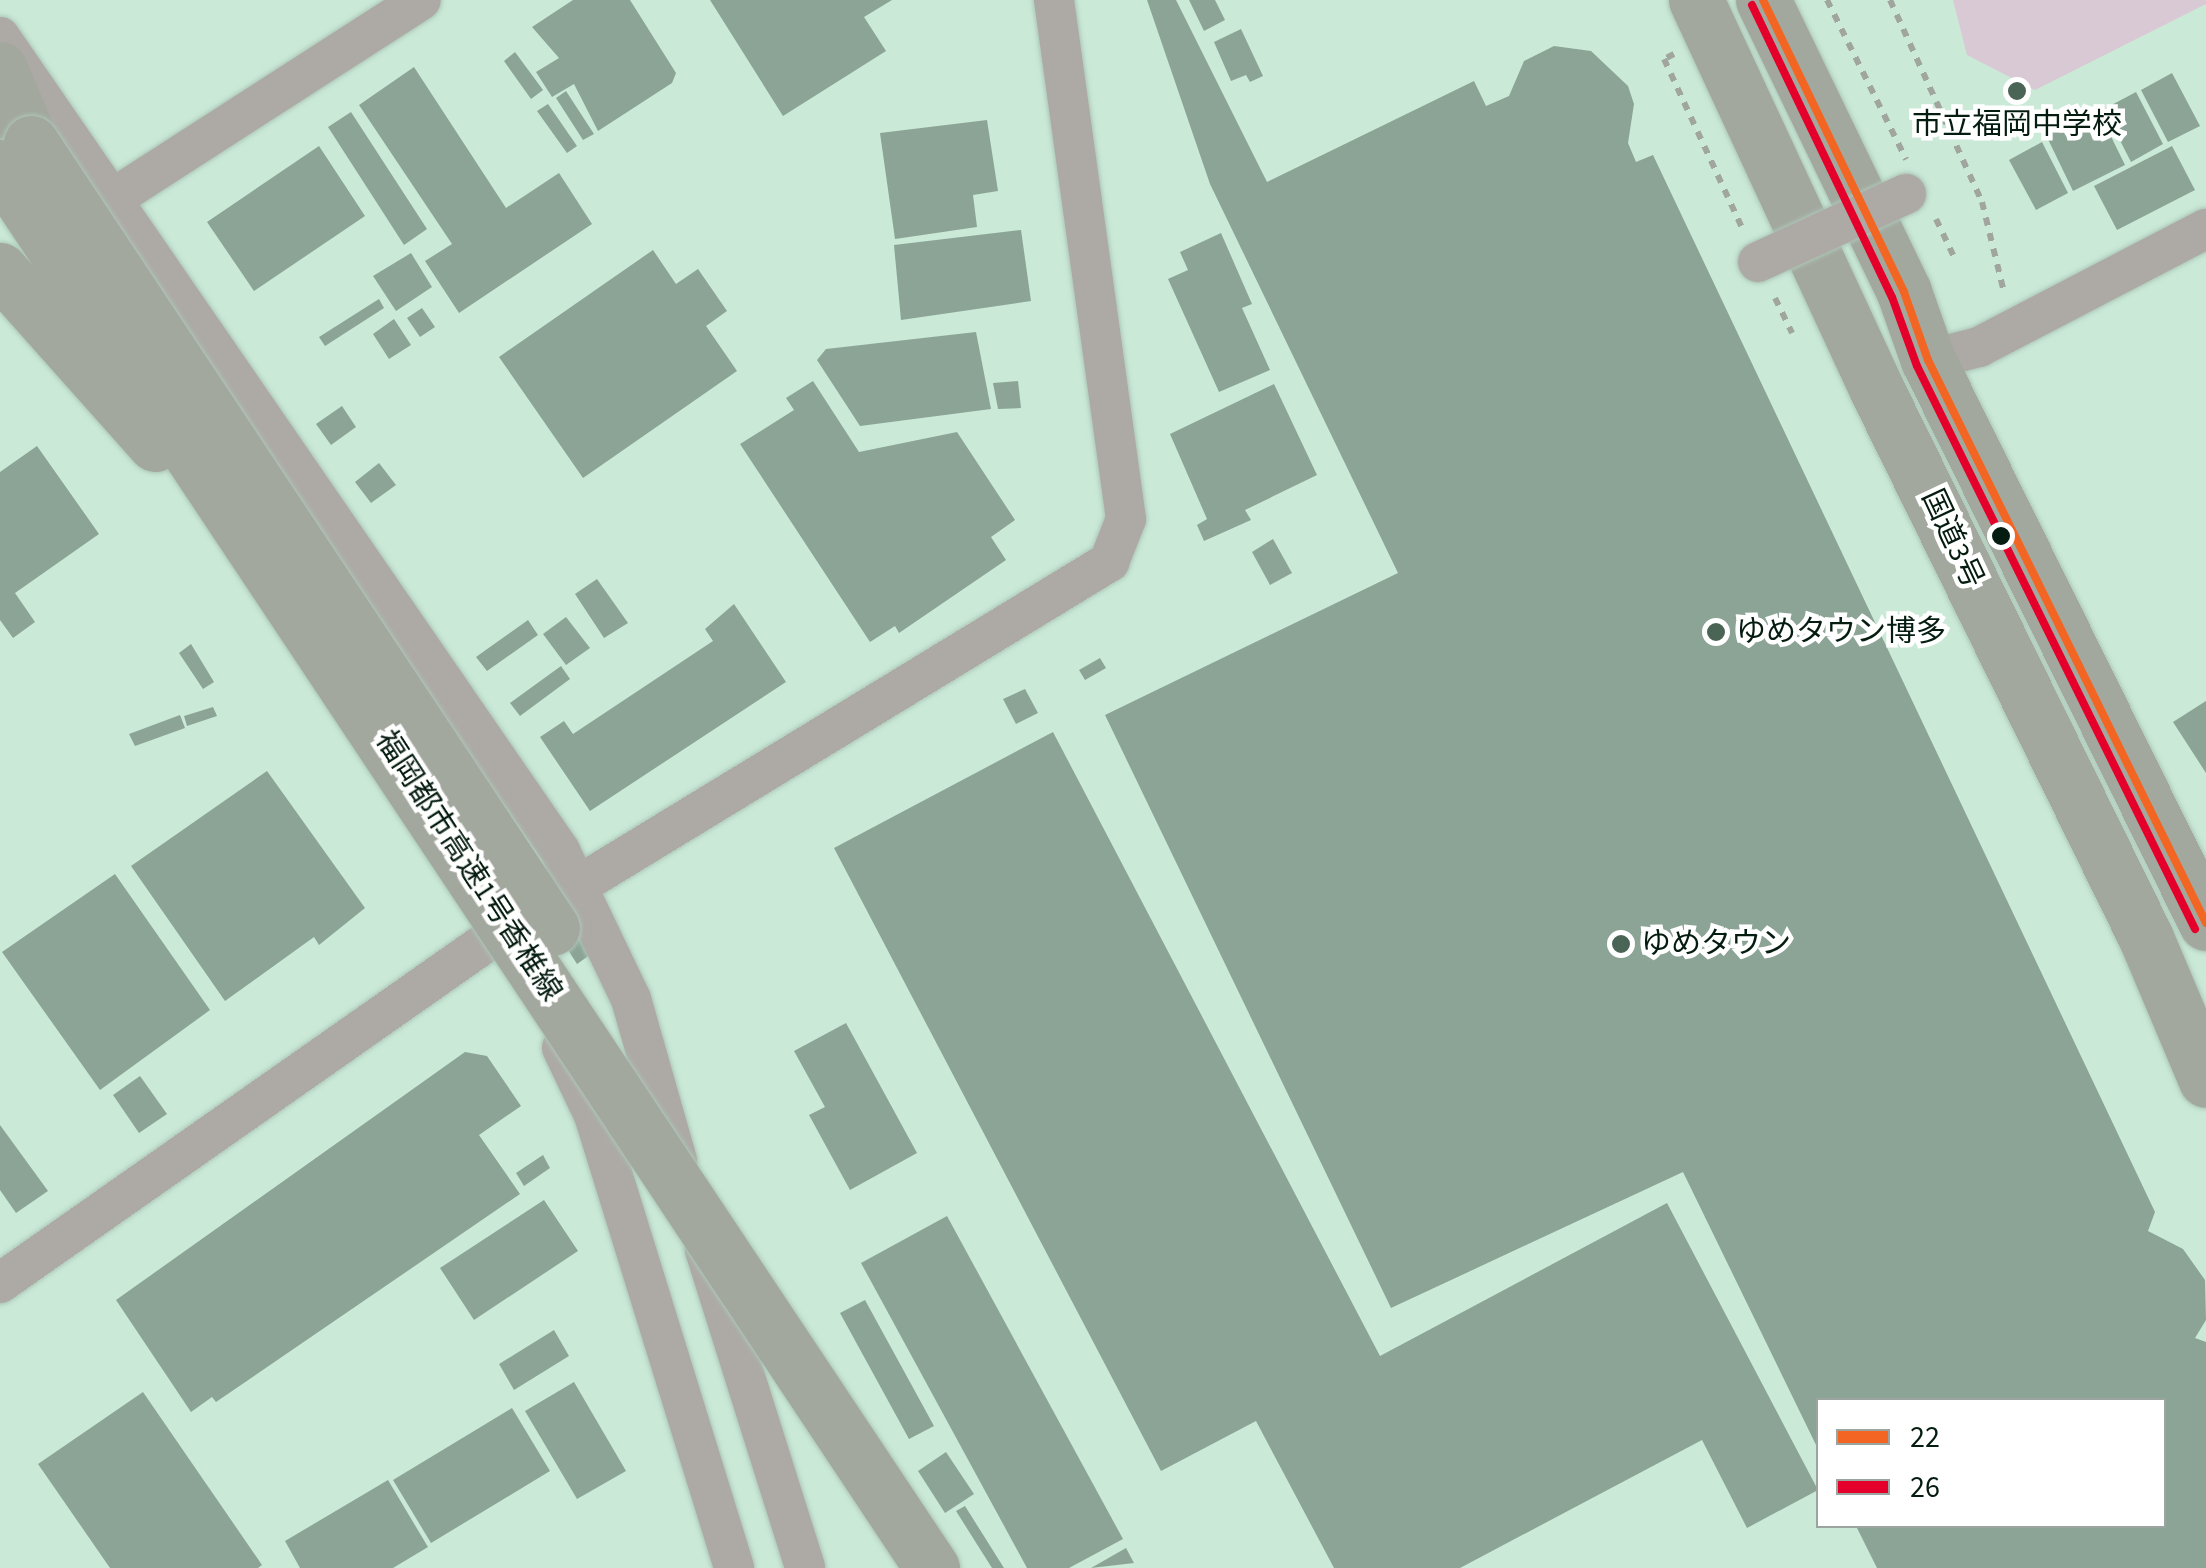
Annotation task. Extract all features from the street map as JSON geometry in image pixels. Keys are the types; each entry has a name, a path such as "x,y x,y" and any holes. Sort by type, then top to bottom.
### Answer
{"highway":[{"name":"国道3号","path":"1696,0 1877,390 2146,938 2206,1080"},
{"name":"国道3号","path":"1763,0 1904,292 1928,360 2206,924"},
{"path":"0,69 10,165 495,834 837,1378 915,1554"},
{"name":"福岡都市高速1号香椎線","path":"10,165 225,520 915,1554"},
{"path":"15,262 225,520"}],"street":[{"path":"15,262 421,0"},
{"path":"0,1283 492,938 1109,562 1126,520 1054,0"},
{"path":"0,37 579,885 631,999 805,1568"},
{"path":"1758,262 1916,191"},
{"path":"0,210 15,262 492,938 558,1039 594,1114 734,1568"},
{"path":"1928,360 1979,347 2206,229"}],"path":[{"path":"1828,0 1916,191 1955,259"},
{"path":"1890,0 1982,202 2006,303"}],"shaded area":[{"path":"1953,0 2206,0 2206,4 2035,90 1967,55"}],"building":[{"path":"573,0 630,0 676,73 672,83 598,131 574,84 552,97 536,72 559,58 532,27"},
{"path":"710,0 892,0 864,17 886,51 783,116"},
{"name":"ゆめタウン","path":"1147,0 1176,0 1267,182 1474,81 1486,106 1509,96 1524,61 1554,46 1591,51 1628,86 1634,104 1628,143 1636,162 1653,155 2155,1212 2148,1231 2183,1249 2205,1280 2206,1320 2195,1338 2206,1342 2206,1568 1877,1568 1857,1528 2166,1528 2166,1398 1816,1398 1816,1445 1683,1172 1391,1308 1105,715 1398,573 1210,184"},
{"path":"1189,0 1215,0 1225,20 1204,31"},
{"path":"1241,29 1263,76 1250,82 1246,75 1231,81 1214,42"},
{"path":"515,52 543,90 531,99 504,61"},
{"path":"414,67 506,208 559,173 592,224 459,313 425,261 452,244 359,105"},
{"path":"2172,73 2200,126 2168,142 2141,90"},
{"path":"566,91 594,134 583,140 556,98"},
{"path":"2136,92 2163,144 2131,162 2104,109"},
{"path":"548,104 577,146 567,153 537,111"},
{"path":"2098,110 2125,165 2073,191 2046,135"},
{"path":"351,112 427,229 404,245 328,127"},
{"path":"987,120 998,191 973,195 977,227 895,239 880,133"},
{"path":"2042,142 2068,193 2036,210 2009,160"},
{"path":"319,146 365,216 254,291 207,222"},
{"path":"2172,146 2195,190 2117,230 2094,186"},
{"path":"1021,230 1031,301 901,320 894,245"},
{"path":"1221,233 1252,304 1242,308 1270,370 1219,392 1168,279 1188,270 1180,252"},
{"path":"653,250 676,284 698,269 727,311 706,326 737,371 583,478 499,357"},
{"path":"411,253 432,287 396,311 373,276"},
{"path":"379,299 384,308 325,346 319,337"},
{"path":"422,308 435,327 420,337 407,318"},
{"path":"394,319 411,345 389,359 373,334"},
{"path":"976,332 991,409 860,426 817,360 826,349"},
{"path":"813,381 859,452 957,432 1015,520 991,537 1006,560 899,633 895,626 870,642 740,444 794,410 786,398"},
{"path":"1018,381 1021,408 998,409 993,383"},
{"path":"1274,384 1317,475 1245,510 1251,520 1204,541 1197,525 1207,519 1170,434"},
{"path":"342,406 356,427 331,445 316,424"},
{"path":"37,446 99,534 15,593 35,622 13,638 0,620 0,472"},
{"path":"379,463 396,485 371,503 355,482"},
{"path":"1273,539 1292,573 1270,585 1252,552"},
{"path":"597,579 628,623 604,638 575,594"},
{"path":"734,604 786,682 590,811 540,737 564,721 573,734 713,641 705,629"},
{"path":"566,617 590,648 566,665 543,634"},
{"path":"528,620 538,635 487,671 476,657"},
{"path":"191,644 214,682 203,689 179,653"},
{"path":"1100,658 1106,668 1085,680 1079,670"},
{"path":"561,666 570,679 520,716 510,703"},
{"path":"1025,689 1038,713 1016,724 1003,699"},
{"path":"2206,701 2206,773 2173,722"},
{"path":"213,707 217,716 187,726 184,716"},
{"path":"180,715 185,728 135,746 129,734"},
{"path":"1053,732 1380,1356 1667,1203 1816,1491 1747,1528 1702,1440 1460,1568 1334,1568 1256,1421 1161,1471 834,848"},
{"path":"267,771 365,908 319,945 314,937 225,1001 131,866"},
{"path":"115,874 210,1010 100,1090 2,952"},
{"path":"563,902 597,950 577,964 545,914"},
{"path":"846,1023 917,1153 850,1190 809,1115 825,1107 794,1051"},
{"path":"465,1052 487,1056 521,1106 479,1135 520,1194 216,1402 212,1397 191,1412 116,1300"},
{"path":"140,1076 167,1114 139,1133 113,1095"},
{"path":"0,1125 48,1191 16,1213 0,1190"},
{"path":"543,1155 550,1168 524,1186 516,1173"},
{"path":"544,1200 578,1251 474,1320 440,1268"},
{"path":"947,1216 1123,1539 1069,1568 1027,1568 861,1263"},
{"path":"865,1300 934,1426 909,1439 840,1313"},
{"path":"554,1330 569,1356 514,1390 499,1364"},
{"path":"574,1382 626,1471 577,1499 525,1411"},
{"path":"143,1392 262,1565 258,1568 110,1568 38,1464"},
{"path":"512,1408 550,1471 431,1543 393,1480"},
{"path":"946,1452 974,1494 945,1513 918,1471"},
{"path":"388,1480 428,1547 393,1568 300,1568 285,1541"},
{"path":"965,1506 1004,1568 992,1568 956,1511"},
{"path":"1126,1548 1134,1563 1091,1568"}],"transit line":[{"name":"22","path":"1763,0 1904,292 1928,360 2206,923"},
{"name":"26","path":"1752,5 1892,297 1917,366 2195,929"}],"place":[{"name":"市立福岡中学校","path":"2017,91"},
{"name":"ゆめタウン博多","path":"1716,632"},
{"name":"ゆめタウン","path":"1621,944"}]}
